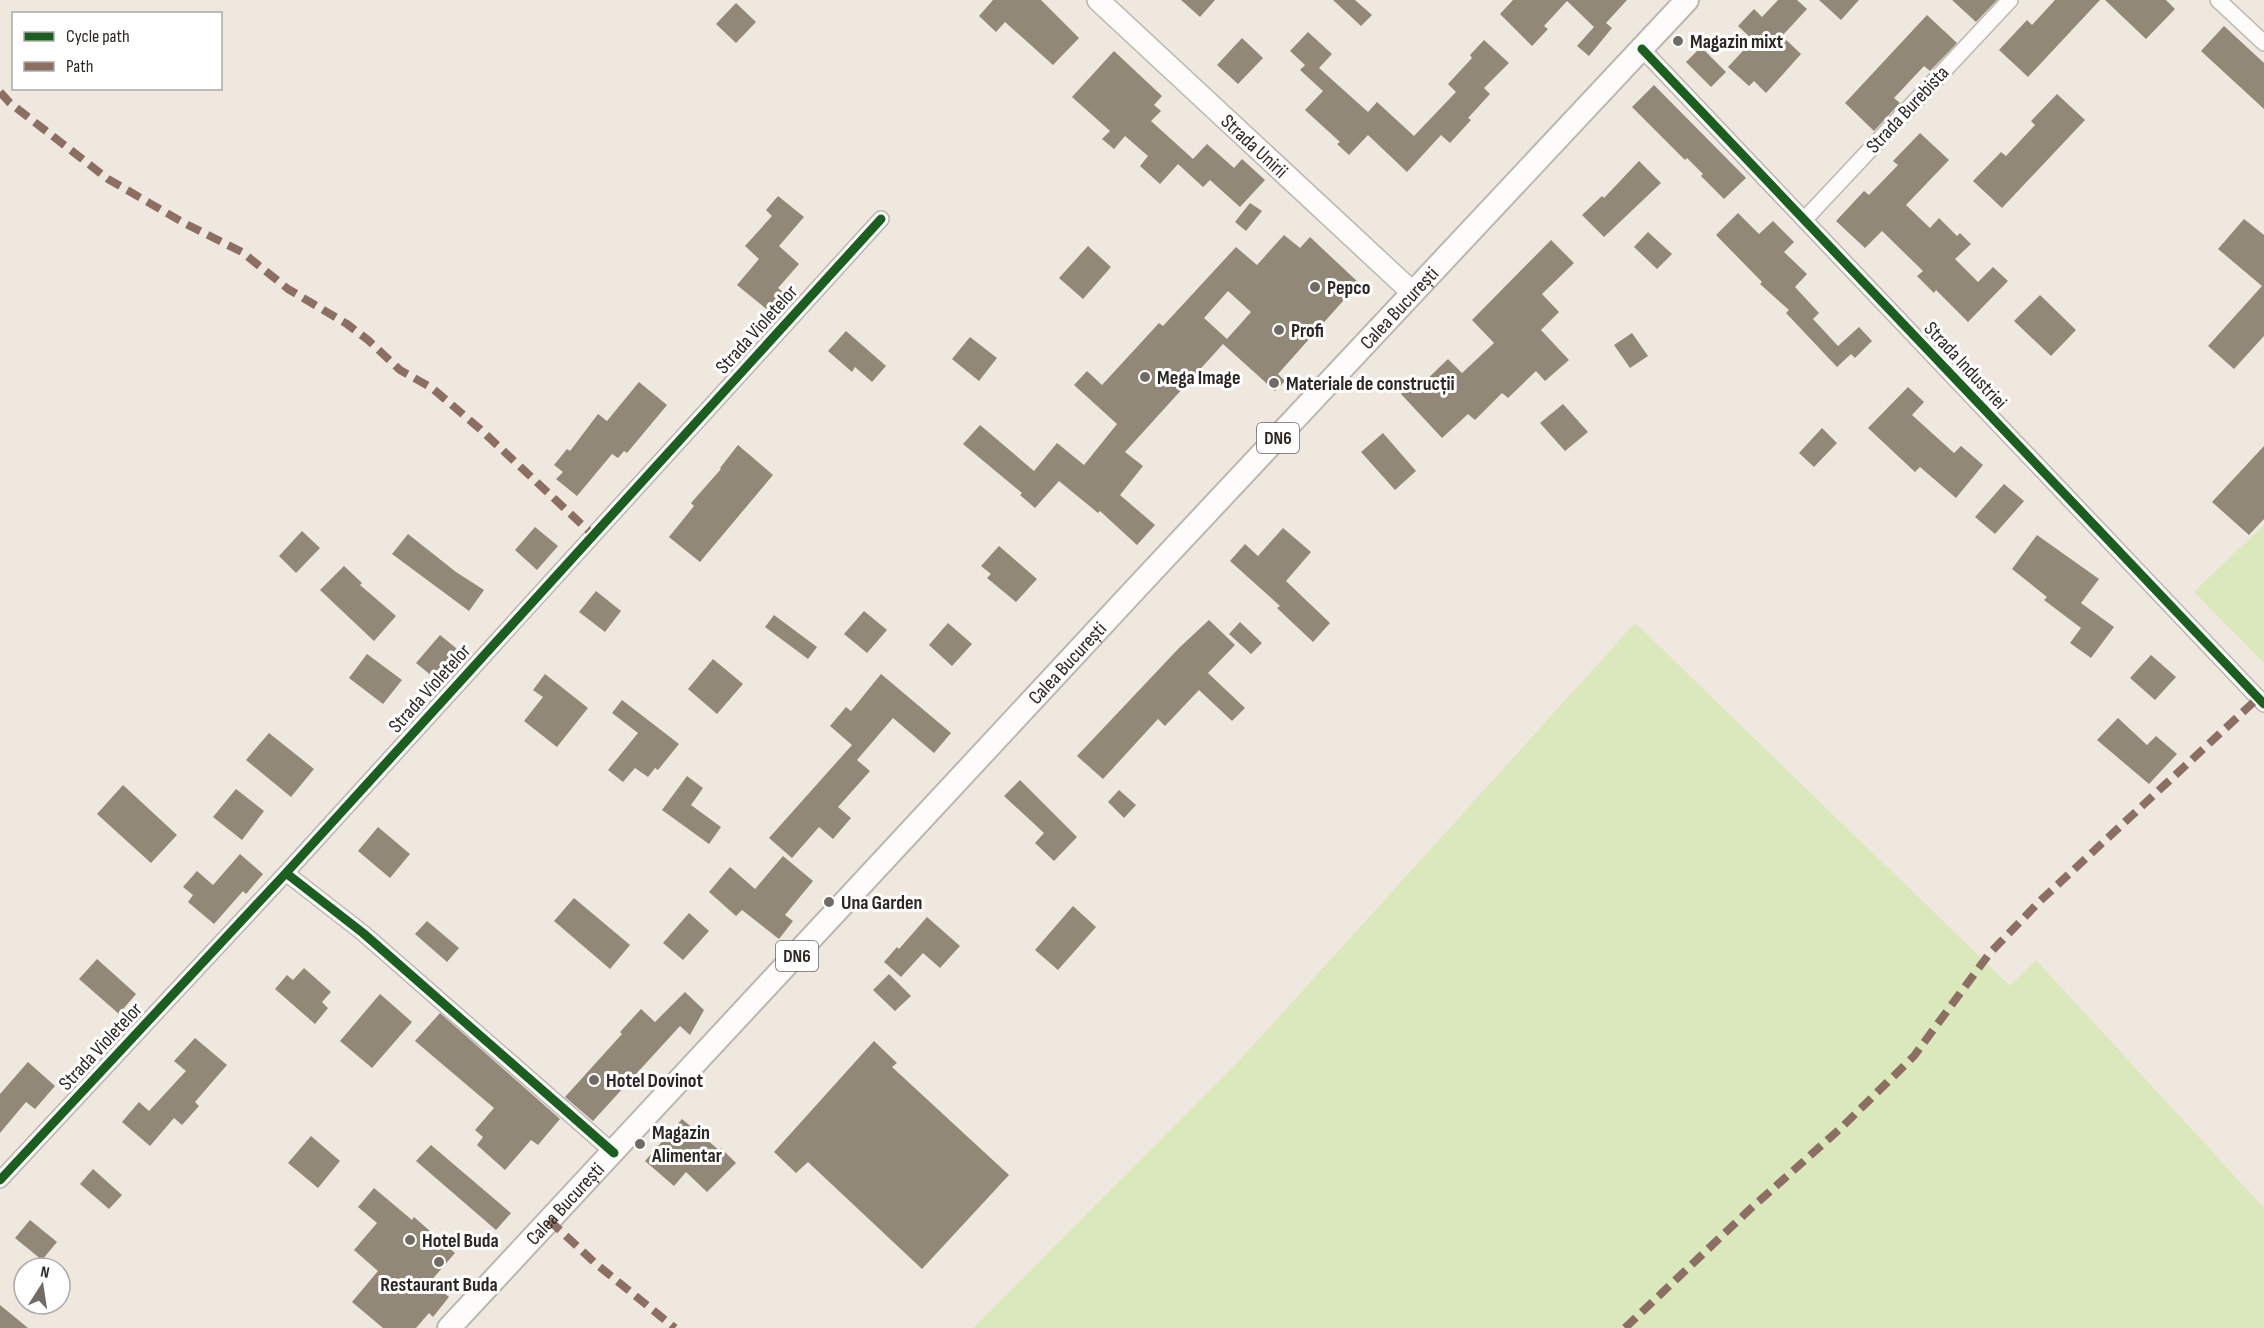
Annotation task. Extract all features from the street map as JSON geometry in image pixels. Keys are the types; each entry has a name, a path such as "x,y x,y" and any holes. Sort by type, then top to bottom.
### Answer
{"main road":[{"name":"Strada Unirii","path":"1098,0 1413,293"},
{"name":"Calea București","path":"449,1328 1688,0"}],"street":[{"name":"Strada Burebista","path":"1805,219 2010,0"},
{"path":"2218,0 2264,43"},
{"name":"Strada Industriei","path":"1642,49 2264,704"},
{"name":"Strada Violetelor","path":"0,1180 286,873 881,219"},
{"path":"286,873 363,933 614,1153"}],"green space":[{"path":"2264,525 2264,663 2194,592"},
{"path":"1635,623 2010,986 2036,960 2264,1208 2264,1328 973,1328 1238,1062"}],"building":[{"path":"993,0 1041,0 1079,38 1053,65 1005,22 996,32 979,16"},
{"path":"1181,0 1215,0 1200,17"},
{"path":"1333,0 1355,0 1372,15 1361,26"},
{"path":"1513,0 1627,0 1606,23 1612,28 1589,56 1577,46 1594,27 1567,1 1544,26 1548,29 1532,46 1500,14"},
{"path":"1778,0 1797,0 1807,9 1782,36 1801,54 1766,93 1754,81 1749,86 1728,67 1753,40 1738,26 1754,9 1762,17"},
{"path":"1819,0 1859,0 1841,20"},
{"path":"1952,0 1997,0 1976,22"},
{"path":"2055,0 2100,0 2028,77 1999,50 2027,20 2032,25"},
{"path":"2105,0 2166,0 2175,9 2146,39"},
{"path":"736,3 756,22 736,43 716,24"},
{"path":"1927,15 1957,43 1930,71 1924,66 1894,98 1900,103 1874,131 1845,103"},
{"path":"2224,26 2264,63 2264,109 2201,51"},
{"path":"1308,32 1332,54 1319,68 1368,112 1377,102 1414,136 1456,92 1448,84 1472,58 1470,55 1484,40 1509,63 1484,88 1490,94 1468,118 1471,120 1450,143 1441,135 1407,172 1368,135 1349,155 1337,144 1340,142 1305,110 1323,91 1300,70 1305,65 1290,51"},
{"path":"1242,38 1263,58 1238,84 1217,65"},
{"path":"1701,47 1726,72 1711,87 1686,62"},
{"path":"1114,51 1162,96 1154,105 1161,111 1151,121 1193,159 1207,144 1234,168 1242,159 1265,180 1240,207 1210,180 1203,187 1178,164 1160,184 1140,166 1148,156 1125,136 1114,149 1102,139 1110,131 1072,97"},
{"path":"1654,85 1746,178 1724,199 1687,158 1685,160 1632,107"},
{"path":"2057,94 2085,120 2002,208 1973,181 2001,152 2006,156 2035,125 2031,121"},
{"path":"1920,133 1949,160 1906,205 1930,228 1939,218 1957,236 1960,233 1971,244 1955,259 1978,282 1993,267 2008,281 1968,322 1936,290 1934,293 1917,276 1923,271 1882,231 1865,248 1836,221 1864,191 1869,195 1898,165 1893,161"},
{"path":"1639,161 1661,183 1604,237 1582,215 1602,196 1604,198"},
{"path":"778,196 804,217 779,246 799,264 778,288 786,294 770,312 737,285 759,259 745,246 772,216 766,210"},
{"path":"1250,203 1262,211 1246,231 1235,222"},
{"path":"1738,213 1759,234 1773,221 1794,242 1784,252 1807,274 1795,287 1819,313 1813,319 1838,346 1859,327 1872,341 1855,358 1851,354 1837,367 1786,313 1789,310 1760,284 1762,282 1716,235"},
{"path":"2244,219 2264,235 2264,336 2234,369 2208,346 2262,286 2218,249"},
{"path":"1648,232 1672,254 1657,269 1634,247"},
{"path":"1284,235 1300,248 1310,237 1359,283 1278,374 1285,381 1275,391 1223,344 1125,452 1143,466 1120,495 1155,525 1137,545 1100,511 1098,513 1059,481 1035,508 1020,495 1022,493 963,444 980,425 1034,471 1057,443 1084,465 1117,424 1074,385 1087,371 1102,385 1159,323 1163,326 1236,247 1257,265","holes":["1228,291 1251,312 1227,339 1204,318"]},
{"path":"1551,240 1574,263 1542,294 1559,312 1541,330 1569,360 1545,381 1536,371 1508,398 1502,393 1475,420 1468,414 1442,438 1401,394 1413,382 1419,387 1448,359 1462,373 1494,343 1472,320"},
{"path":"1088,246 1111,267 1083,299 1059,278"},
{"path":"2040,295 2076,330 2051,356 2014,321"},
{"path":"846,331 886,366 872,382 855,367 852,372 828,351"},
{"path":"1632,333 1648,356 1630,368 1614,345"},
{"path":"970,337 997,358 979,381 952,359"},
{"path":"639,382 667,405 627,453 624,451 618,458 612,454 577,496 556,479 563,472 554,465 567,449 570,451 598,414 607,421"},
{"path":"1908,387 1924,402 1912,415 1954,453 1961,446 1983,465 1956,498 1920,467 1915,472 1868,428"},
{"path":"1563,404 1588,432 1565,451 1540,423"},
{"path":"1822,428 1837,443 1814,467 1799,453"},
{"path":"1383,433 1416,471 1395,490 1361,452"},
{"path":"738,445 773,475 700,562 669,537 694,506 691,503 721,469"},
{"path":"2264,446 2264,519 2249,535 2212,502"},
{"path":"2004,484 2024,501 1995,534 1975,517"},
{"path":"535,527 558,546 537,570 515,550"},
{"path":"1283,528 1311,552 1286,581 1330,623 1313,642 1277,608 1280,606 1230,561 1245,544 1258,556"},
{"path":"302,531 320,548 296,573 279,556"},
{"path":"408,534 456,572 484,590 469,611 392,554"},
{"path":"2037,535 2099,579 2081,603 2114,627 2091,658 2070,643 2081,628 2044,600 2047,597 2012,569"},
{"path":"999,546 1037,579 1016,602 987,578 991,574 981,566"},
{"path":"344,566 362,583 360,585 396,616 374,641 320,590"},
{"path":"596,591 621,611 605,632 579,612"},
{"path":"864,611 887,630 867,653 844,634"},
{"path":"774,615 817,647 808,659 765,627"},
{"path":"1209,620 1235,645 1208,673 1245,708 1232,721 1199,690 1165,726 1158,719 1103,779 1077,756 1179,648"},
{"path":"1240,622 1262,643 1251,654 1229,634"},
{"path":"948,623 972,644 952,666 929,645"},
{"path":"440,635 462,653 438,681 416,663"},
{"path":"367,654 402,680 383,704 349,678"},
{"path":"2151,655 2176,677 2155,700 2130,678"},
{"path":"713,659 743,684 717,714 688,689"},
{"path":"545,674 588,708 557,747 524,721 543,697 533,690"},
{"path":"881,674 951,733 934,753 893,718 857,760 870,771 838,807 851,818 833,839 819,827 792,858 769,838 852,745 830,726 846,707 851,711"},
{"path":"622,700 679,744 658,770 655,768 648,777 635,768 623,782 608,770 638,733 612,713"},
{"path":"2118,718 2147,745 2156,736 2177,754 2149,784 2097,740"},
{"path":"269,733 314,769 291,797 246,760"},
{"path":"687,776 703,788 691,805 721,827 709,844 662,810"},
{"path":"1020,780 1077,837 1054,861 1035,843 1044,833 1004,796"},
{"path":"123,785 177,835 151,863 97,814"},
{"path":"236,789 264,811 242,840 213,817"},
{"path":"1119,790 1136,805 1124,818 1108,802"},
{"path":"378,827 410,854 390,878 358,851"},
{"path":"240,854 263,874 246,894 243,891 214,924 188,902 193,895 183,887 197,871 213,885"},
{"path":"783,856 813,881 785,915 793,921 779,939 742,910 736,916 709,892 730,867 755,889"},
{"path":"574,898 630,945 610,969 554,921"},
{"path":"1073,906 1096,927 1058,970 1035,950"},
{"path":"689,913 709,931 683,960 663,943"},
{"path":"927,917 960,946 940,968 923,953 901,977 884,962 897,947 899,949"},
{"path":"427,921 459,948 447,962 415,934"},
{"path":"97,959 136,994 119,1014 79,979"},
{"path":"304,968 331,992 322,1002 328,1008 315,1024 275,989 287,975 293,980"},
{"path":"889,974 911,996 895,1011 873,990"},
{"path":"685,992 704,1010 690,1035 680,1026 593,1121 565,1097 622,1034 620,1032 641,1009 655,1022"},
{"path":"380,994 412,1022 372,1068 340,1041"},
{"path":"440,1013 560,1119 538,1145 531,1140 505,1170 477,1145 483,1137 475,1130 494,1108 415,1041"},
{"path":"195,1038 227,1065 195,1102 199,1106 182,1125 174,1118 150,1146 122,1122 139,1102 149,1111 186,1071 174,1061"},
{"path":"874,1041 897,1063 892,1067 1009,1175 922,1269 808,1162 796,1173 774,1152"},
{"path":"28,1062 55,1086 35,1109 26,1102 0,1133 0,1094"},
{"path":"682,1119 719,1150 721,1148 736,1163 707,1192 686,1172 674,1186 645,1161"},
{"path":"311,1136 340,1161 318,1188 288,1163"},
{"path":"431,1145 511,1213 496,1230 416,1161"},
{"path":"93,1169 122,1195 109,1209 80,1184"},
{"path":"374,1188 412,1220 414,1217 455,1253 430,1282 449,1297 433,1317 429,1313 416,1328 383,1328 352,1302 378,1271 354,1250 377,1223 358,1207"},
{"path":"30,1220 57,1242 45,1256 37,1256 15,1238"},
{"path":"0,1305 28,1328 0,1328"}],"marked path":[{"path":"0,92 10,103 108,179 184,223 242,252 288,289 347,324 400,370 432,388 480,429 592,534"},
{"path":"1625,1328 1748,1211 1842,1127 1914,1056 1989,954 2039,902 2258,698"},
{"path":"549,1220 595,1263 675,1328"}],"cycle path":[{"path":"1642,49 2264,704"},
{"path":"0,1180 286,873 881,219"},
{"path":"286,873 363,933 614,1153"}],"place":[{"name":"Magazin mixt","path":"1678,41"},
{"name":"Pepco","path":"1315,287"},
{"name":"Profi","path":"1279,330"},
{"name":"Mega Image","path":"1145,377"},
{"name":"Materiale de construcții","path":"1274,383"},
{"name":"Una Garden","path":"829,902"},
{"name":"Hotel Dovinot","path":"594,1080"},
{"name":"Magazin Alimentar","path":"640,1144"},
{"name":"Hotel Buda","path":"410,1240"},
{"name":"Restaurant Buda","path":"439,1262"}]}
